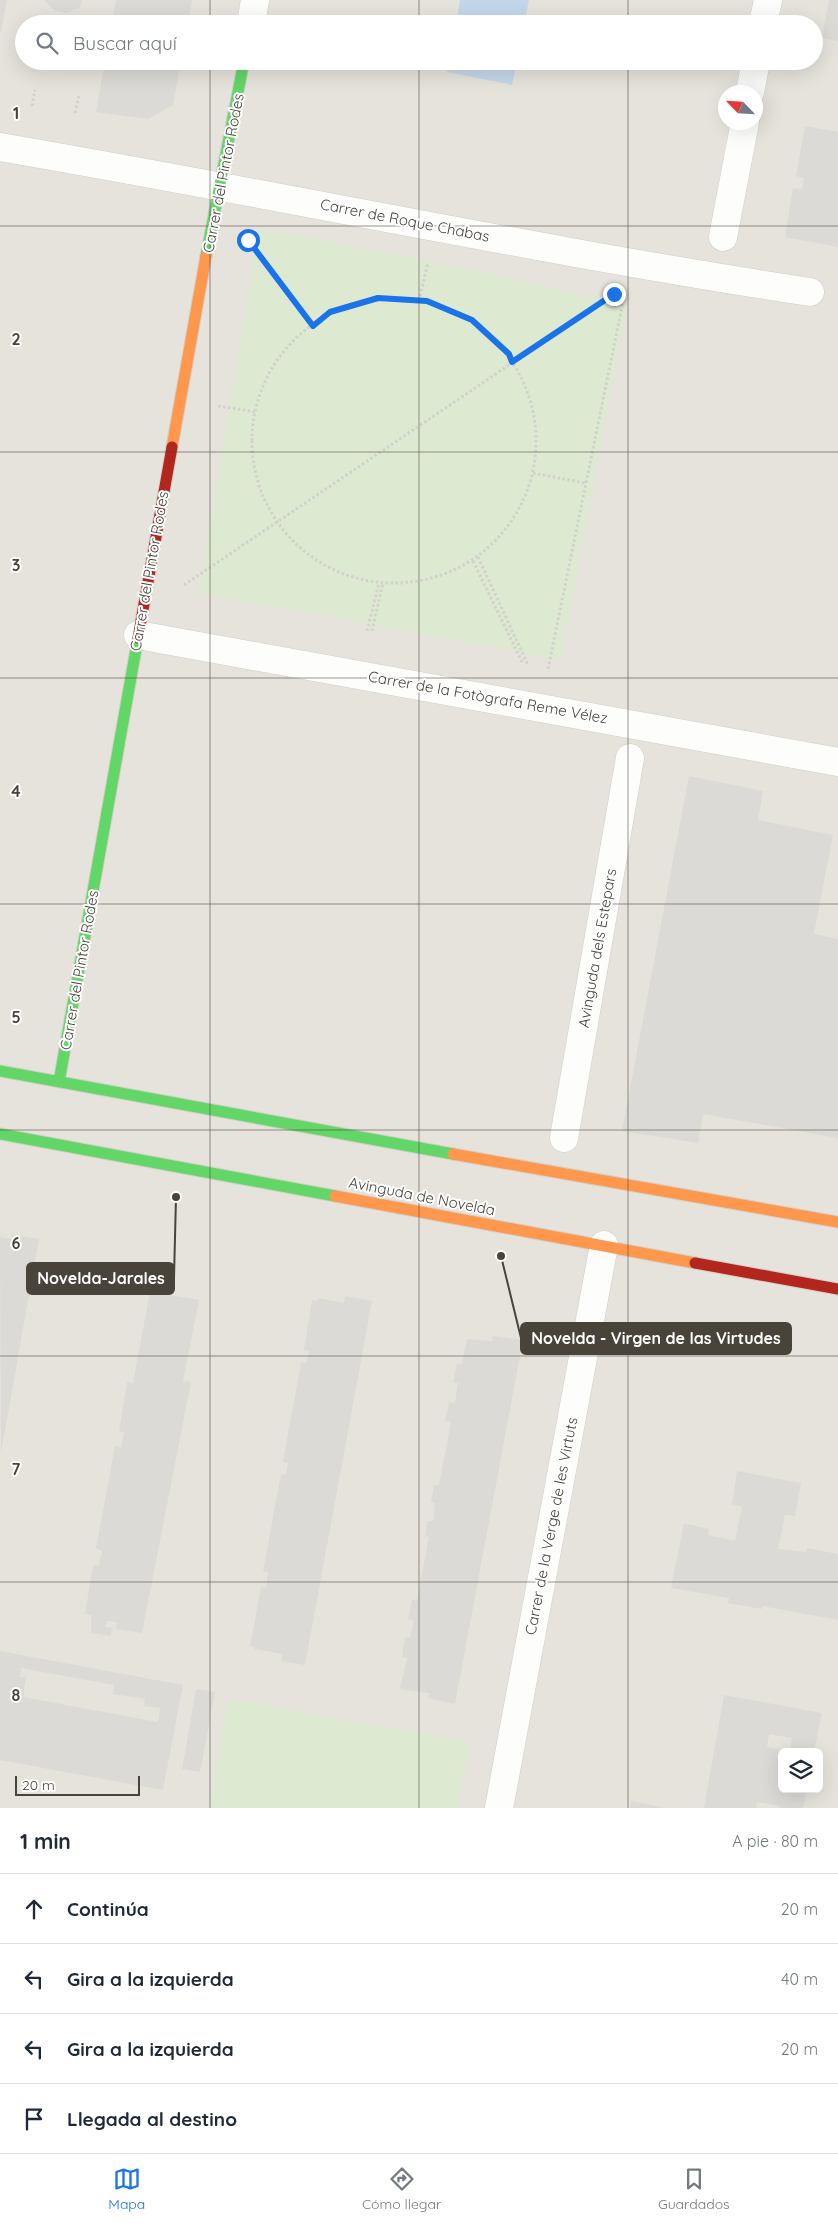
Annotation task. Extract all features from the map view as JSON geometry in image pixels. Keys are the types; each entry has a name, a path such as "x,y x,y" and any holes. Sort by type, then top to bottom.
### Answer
{"main road":[{"name":"Carrer del Pintor Rodes","path":"60,1082 218,187 242,70"},
{"path":"0,1071 838,1222"},
{"name":"Avinguda de Novelda","path":"0,1134 604,1244 838,1289"}],"street":[{"path":"252,15 255,0"},
{"path":"765,15 768,0"},
{"path":"751,85 754,70"},
{"path":"723,237 743,130"},
{"name":"Carrer de Roque Chabas","path":"0,147 714,278 810,292"},
{"name":"Carrer de la Fotògrafa Reme Vélez","path":"138,635 838,762"},
{"name":"Avinguda dels Estepars","path":"564,1138 630,758"},
{"name":"Carrer de la Verge de les Virtuts","path":"499,1808 604,1244"}],"path":[{"path":"32,106 35,90"},
{"path":"75,113 79,96"},
{"path":"248,240 313,326"},
{"path":"419,301 430,258"},
{"path":"184,585 614,294"},
{"path":"548,669 624,296"},
{"path":"378,298 427,301 472,320 509,354 531,398 537,443 533,473 529,489 506,530 473,561 430,580 381,583 340,574 300,549 277,522 254,471 252,425 265,380 291,342 313,326 330,312 378,298"},
{"path":"218,406 256,412"},
{"path":"533,473 585,483"},
{"path":"478,556 528,664"},
{"path":"473,561 522,662"},
{"path":"369,631 381,583"}],"shaded area":[{"path":"0,0 838,0 838,1808 0,1808"}],"green space":[{"path":"259,228 462,267 627,305 561,660 198,593"},
{"path":"229,1699 470,1742 458,1808 209,1808"}],"water":[{"path":"460,0 529,0 526,15 458,15"},
{"path":"447,70 515,70 512,85 447,72"}],"building":[{"path":"0,0 7,0 1,32 0,31"},
{"path":"44,0 82,0 80,7 66,13 54,10"},
{"path":"116,0 192,0 190,15 114,15"},
{"path":"829,0 838,0 838,41 823,38"},
{"path":"103,70 179,70 173,105 148,119 96,112"},
{"path":"805,126 838,132 838,247 785,237 793,188 802,189 804,178 796,176"},
{"path":"689,776 763,791 758,820 833,835 814,934 838,939 838,1138 703,1114 698,1143 622,1131"},
{"path":"11,1235 39,1239 1,1453 0,1237 12,1239"},
{"path":"150,1292 199,1300 183,1381 191,1382 142,1633 116,1629 117,1622 107,1621 105,1627 112,1628 111,1636 91,1633 91,1615 85,1614 93,1565 99,1566 102,1551 96,1548 115,1446 121,1448 124,1432 119,1431 127,1382 133,1383"},
{"path":"345,1296 372,1301 305,1665 281,1661 282,1654 254,1649 255,1647 250,1646 261,1587 266,1588 268,1572 263,1572 281,1474 286,1475 288,1463 283,1462 301,1363 306,1363 309,1351 304,1350 312,1300 317,1301 318,1298 344,1303"},
{"path":"493,1336 523,1340 455,1704 428,1698 429,1693 400,1689 407,1658 402,1657 405,1637 410,1638 414,1621 408,1619 412,1599 417,1601 429,1536 425,1537 427,1521 433,1521 435,1503 431,1502 434,1485 439,1485 451,1422 445,1421 449,1402 455,1403 458,1383 453,1383 457,1363 462,1365 467,1339 492,1341"},
{"path":"737,1471 801,1483 795,1516 785,1515 778,1549 806,1552 807,1548 838,1554 838,1620 762,1606 762,1609 728,1603 729,1598 671,1588 684,1523 709,1529 708,1535 735,1541 742,1507 732,1504"},
{"path":"0,1651 183,1685 163,1790 0,1760","holes":["21,1668 114,1685 113,1694 145,1699 144,1706 160,1708 158,1722 23,1697 26,1677 20,1677"]},
{"path":"196,1689 215,1692 200,1772 182,1769"},
{"path":"724,1695 822,1713 815,1748 791,1748 792,1738 769,1734 767,1747 778,1749 778,1793 806,1793 803,1808 779,1808 780,1806 757,1802 756,1808 704,1808"},
{"path":"631,1801 662,1807 662,1808 630,1808"}],"traffic: fast":[{"path":"206,256 242,70"},
{"path":"59,1082 138,638"},
{"path":"0,1071 453,1154"},
{"path":"0,1134 335,1196"}],"traffic: slow":[{"path":"172,447 206,256"},
{"path":"453,1154 838,1222"},
{"path":"335,1196 695,1263"}],"traffic: jam":[{"path":"138,638 172,447"},
{"path":"695,1263 838,1289"}],"place":[{"name":"Novelda-Jarales","path":"176,1197"},
{"name":"Novelda - Virgen de las Virtudes","path":"501,1256"}],"route":[{"path":"248,240 313,326 330,312 378,298 427,301 472,320 509,354 512,362 614,294"}]}
